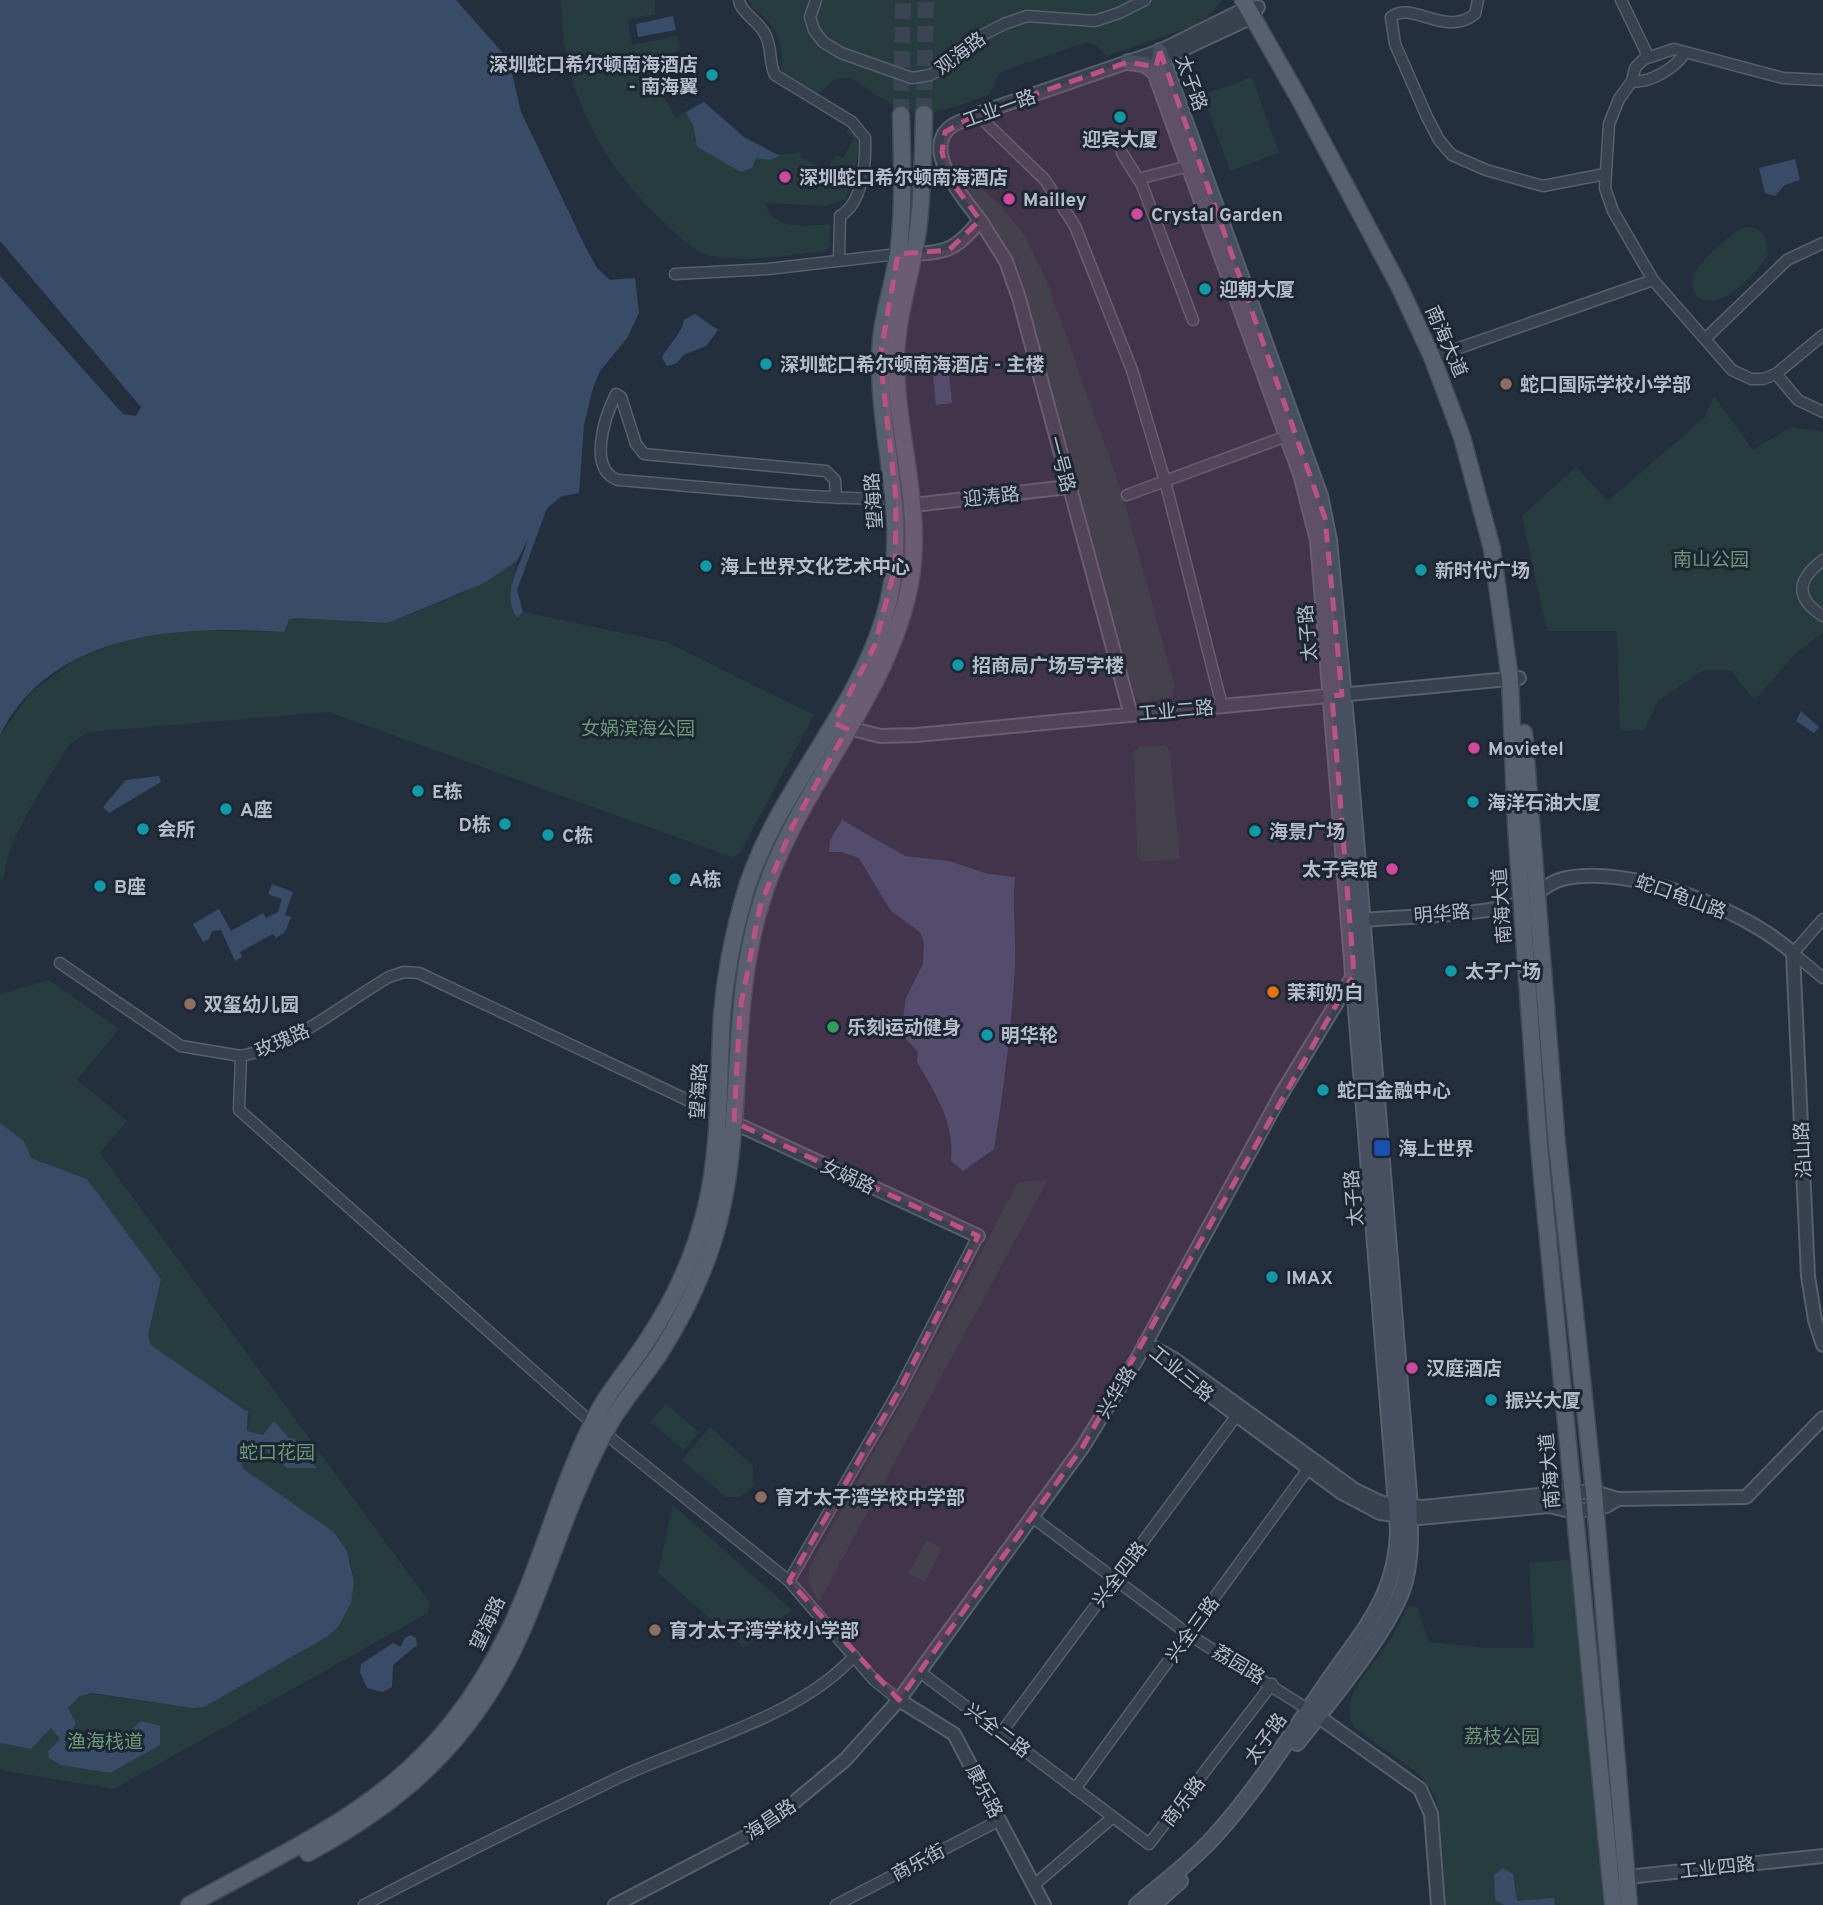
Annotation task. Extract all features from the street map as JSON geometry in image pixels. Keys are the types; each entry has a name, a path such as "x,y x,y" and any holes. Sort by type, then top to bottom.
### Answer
{"main road":[{"name":"南海大道","path":"1251,6 1328,130 1408,282 1441,354 1472,434 1493,510 1509,594 1522,903 1539,1146 1574,1512 1618,1878 1629,1905"},
{"name":"南海大道","path":"1251,6 1399,286 1450,398 1492,549 1514,678 1538,892 1557,1145 1594,1492 1618,1878 1613,1905"},
{"path":"1128,62 1144,64 1162,74 1166,52"},
{"name":"太子路","path":"1162,74 1189,166 1309,499 1318,540 1337,695 1348,741 1403,1512"},
{"name":"太子路","path":"1137,1905 1187,1864 1218,1832 1384,1626 1399,1600 1408,1570 1357,1016 1331,558 1320,496 1162,74"},
{"name":"望海路","path":"189,1905 347,1818 407,1773 439,1742 474,1696 510,1628 598,1427 659,1353 700,1277 722,1210 726,1119 745,971 764,867 825,753 880,669 900,625 911,575 914,505 896,357 906,253 901,114"},
{"name":"望海路","path":"841,726 884,620 895,567 896,499 880,357 885,309 906,253 921,200 924,114"},
{"name":"望海路","path":"210,1905 357,1826 383,1808 457,1738 501,1674 522,1631 589,1464 598,1427"},
{"name":"太子路","path":"1153,1905 1221,1841 1313,1713"}],"street":[{"path":"738,0 740,7 756,20 767,37 775,75 852,122 865,138 857,198 850,209 840,216 839,259"},
{"name":"观海路","path":"816,0 810,17 814,30 823,41 841,53 912,78 937,71 967,43 1004,24 1027,16 1095,21 1145,0"},
{"path":"1478,0 1475,14 1458,22 1411,3 1399,7 1391,17 1395,44 1443,146 1464,162 1534,184 1552,186 1605,174"},
{"path":"1621,0 1648,56"},
{"name":"工业一路","path":"980,220 948,177 942,140 950,128 977,114 1128,62 1166,52 1251,6"},
{"path":"1823,80 1783,78 1684,54 1674,49 1648,56 1634,68 1632,81 1619,99 1609,124 1605,174 1612,211 1653,279 1741,376 1763,379 1776,373 1823,335"},
{"path":"1632,81 1639,82 1656,76 1678,62 1684,54"},
{"path":"977,114 1045,180 1068,211 1132,370 1165,481 1222,706"},
{"path":"1122,153 1138,179 1194,320"},
{"path":"1138,179 1189,166"},
{"path":"675,274 756,270 839,259 941,252 957,246 980,220"},
{"name":"一号路","path":"980,220 999,247 1012,277 1131,715"},
{"path":"1706,338 1787,260 1823,243"},
{"path":"1441,354 1653,279"},
{"path":"1776,373 1798,400 1823,412"},
{"path":"836,498 835,480 826,471 644,454 638,449 621,397 615,394 609,407 603,427 602,462 612,478 836,498 896,499"},
{"path":"1127,495 1287,436"},
{"name":"迎涛路","path":"914,505 1068,487"},
{"path":"1823,559 1804,577 1802,588 1805,600 1823,616"},
{"name":"工业二路","path":"841,726 897,736 1514,678"},
{"name":"蛇口龟山路","path":"1522,903 1562,879 1609,875 1636,878 1699,900 1765,930 1793,953"},
{"name":"明华路","path":"1362,920 1522,903"},
{"path":"1823,919 1793,953 1823,978"},
{"name":"沿山路","path":"1793,953 1808,1276 1815,1320 1823,1345"},
{"path":"60,963 176,1044 190,1049 241,1056"},
{"name":"玫瑰路","path":"598,1427 239,1110 241,1056 302,1034 396,974 419,973 726,1119"},
{"name":"兴华路","path":"899,1700 1082,1448 1145,1343 1322,1026 1354,974"},
{"path":"1322,1026 1346,1013 1357,1016"},
{"name":"女娲路","path":"726,1119 978,1236"},
{"path":"789,1581 901,1387 978,1236"},
{"name":"工业三路","path":"1145,1343 1169,1365 1364,1507 1403,1512 1549,1506 1574,1512 1594,1509 1618,1499"},
{"name":"工业三路","path":"1145,1343 1174,1359 1355,1490 1403,1512 1573,1492 1594,1492 1618,1499 1746,1497 1823,1418"},
{"name":"兴全四路","path":"1001,1733 1237,1415"},
{"path":"598,1427 789,1581 854,1656 899,1700"},
{"name":"兴全三路","path":"1075,1789 1308,1468"},
{"name":"荔园路","path":"1032,1517 1188,1634 1272,1684 1420,1788 1431,1814 1438,1905"},
{"path":"371,1903 622,1777 732,1731 809,1693 840,1672 854,1656"},
{"name":"兴全二路","path":"920,1672 1075,1789"},
{"name":"商乐路","path":"1075,1789 1149,1844 1272,1684"},
{"name":"康乐路","path":"899,1700 954,1734 1044,1905"},
{"name":"海昌路","path":"615,1905 747,1836 780,1814 845,1760 899,1700"},
{"path":"1034,1885 1113,1817"},
{"name":"商乐街","path":"836,1905 1000,1820"},
{"name":"工业四路","path":"1618,1878 1823,1856"}],"highlighted area":[{"path":"1160,51 1325,518 1342,695 1332,696 1354,974 1082,1448 899,1700 789,1581 901,1387 978,1236 734,1122 740,1010 760,906 792,827 847,729 834,723 875,645 895,567 896,499 880,357 898,254 949,250 980,220 948,177 942,152 945,132 977,114 1128,62 1156,67"}],"green space":[{"path":"561,0 655,0 655,14 628,19 632,45 677,36 681,49 647,67 676,118 686,112 693,125 695,141 752,168 756,158 800,152 802,158 826,170 836,155 843,158 854,138 846,133 849,128 854,132 860,149 846,199 827,206 765,203 775,218 792,225 830,224 831,246 825,251 730,259 703,253 674,232 636,194 617,170 587,118 568,61"},
{"path":"749,0 1222,0 1206,19 1193,26 1107,56 1095,44 1084,43 1000,72 990,94 947,109 917,112 888,102 850,77 835,79 819,93 792,80 781,69 780,42 774,29 752,8"},
{"path":"1252,77 1279,153 1230,171 1203,95"},
{"path":"951,168 969,177 1000,205 1025,236 1046,279 1122,493 1175,687 1171,697 1141,702 1135,697 1017,262"},
{"path":"1745,227 1756,228 1765,236 1768,255 1746,281 1727,296 1717,300 1697,297 1692,282 1696,270 1716,248"},
{"name":"南山公园","path":"1714,396 1753,450 1791,427 1823,432 1823,633 1796,653 1755,700 1730,670 1704,670 1658,701 1644,730 1620,731 1617,631 1547,631 1522,516 1576,467 1608,501 1705,417"},
{"name":"女娲滨海公园","path":"517,561 512,581 517,618 523,612 667,642 814,715 740,853 732,857 329,712 88,732 68,746 39,794 19,829 6,862 4,877 0,879 0,735 32,691 75,660 121,641 190,630 284,632 289,620 294,618 388,623 463,593"},
{"path":"1165,745 1170,751 1180,859 1143,862 1137,855 1134,752 1139,747"},
{"path":"49,980 119,1029 77,1080 127,1121 100,1153 430,1603 428,1613 114,1789 0,1770 0,1743 31,1749 80,1696 87,1693 192,1708 204,1707 328,1637 345,1613 353,1586 352,1572 349,1558 334,1532 242,1468 241,1460 250,1417 246,1410 151,1345 148,1336 161,1279 87,1179 31,1158 24,1141 0,1123 0,994"},
{"path":"1048,1180 819,1602 808,1583 809,1567 904,1399 1018,1182"},
{"path":"666,1404 699,1432 684,1450 650,1422"},
{"path":"710,1427 753,1466 754,1486 739,1497 726,1497 682,1460"},
{"path":"673,1505 792,1610 744,1648 658,1573"},
{"path":"926,1540 942,1548 925,1582 909,1574"},
{"name":"荔枝公园","path":"1568,1560 1578,1579 1603,1905 1446,1905 1436,1797 1419,1774 1354,1727 1350,1716 1353,1694 1390,1640 1408,1606 1417,1607 1429,1642 1484,1648 1534,1648 1529,1563"}],"water":[{"path":"0,0 456,0 509,60 521,112 585,246 597,268 610,280 635,278 639,313 627,338 600,371 593,388 584,425 579,493 562,496 547,508 517,590 523,612 517,618 512,608 511,588 528,539 517,561 484,583 388,623 294,618 289,620 284,632 204,630 163,634 86,654 52,674 23,700 0,735 0,276 123,414 136,416 141,407 0,241"},
{"path":"673,16 676,30 638,37 636,24"},
{"path":"704,102 744,137 780,156 769,160 756,158 752,168 741,172 697,147 693,125 686,112"},
{"path":"1795,159 1800,180 1785,185 1775,196 1765,193 1759,168"},
{"path":"695,314 718,330 706,346 683,355 677,363 667,366 662,358 684,320"},
{"path":"948,364 952,403 936,405 932,365"},
{"path":"1801,711 1819,727 1814,733 1796,721"},
{"path":"159,776 161,782 109,813 103,807 126,780"},
{"path":"842,820 905,856 949,861 988,874 1015,877 1012,1009 994,1149 963,1171 951,1161 947,1121 917,1062 918,1052 906,1039 903,1018 906,998 923,964 924,943 920,932 891,911 859,858 842,852 829,852 830,840"},
{"path":"272,884 293,892 285,915 291,917 285,932 276,938 273,934 240,952 242,957 235,961 221,930 212,931 209,939 203,942 193,924 219,909 231,931 263,913 266,918 278,912 282,899 268,894"},
{"path":"0,1123 24,1141 31,1158 87,1179 161,1279 148,1336 151,1345 248,1412 247,1431 263,1435 274,1421 289,1438 295,1439 316,1468 287,1468 262,1447 245,1441 242,1468 334,1532 347,1551 354,1582 351,1603 338,1627 327,1637 204,1707 192,1708 92,1693 80,1696 68,1708 76,1723 65,1742 67,1749 110,1748 141,1721 160,1726 160,1745 110,1773 61,1765 49,1758 48,1751 60,1739 51,1728 31,1749 0,1743"},
{"path":"410,1635 416,1638 417,1645 393,1665 392,1687 383,1692 367,1688 360,1672 361,1664 393,1643 401,1647 404,1639"},
{"path":"1503,1868 1513,1874 1517,1901 1554,1898 1555,1905 1504,1905 1495,1900 1494,1875"}],"tunnel":[{"path":"901,115 903,0"},
{"path":"924,114 926,0"}],"place":[{"name":"深圳蛇口希尔顿南海酒店 - 南海翼","path":"712,75"},
{"name":"迎宾大厦","path":"1120,117"},
{"name":"深圳蛇口希尔顿南海酒店","path":"785,177"},
{"name":"Mailley","path":"1009,199"},
{"name":"Crystal Garden","path":"1137,214"},
{"name":"迎朝大厦","path":"1205,289"},
{"name":"深圳蛇口希尔顿南海酒店 - 主楼","path":"766,364"},
{"name":"蛇口国际学校小学部","path":"1506,384"},
{"name":"海上世界文化艺术中心","path":"706,566"},
{"name":"新时代广场","path":"1421,570"},
{"name":"招商局广场写字楼","path":"958,665"},
{"name":"Movietel","path":"1474,748"},
{"name":"E栋","path":"418,791"},
{"name":"海洋石油大厦","path":"1473,802"},
{"name":"A座","path":"226,809"},
{"name":"D栋","path":"505,824"},
{"name":"会所","path":"143,829"},
{"name":"海景广场","path":"1255,831"},
{"name":"C栋","path":"548,835"},
{"name":"太子宾馆","path":"1392,869"},
{"name":"A栋","path":"675,879"},
{"name":"B座","path":"100,886"},
{"name":"太子广场","path":"1451,971"},
{"name":"茉莉奶白","path":"1273,992"},
{"name":"双玺幼儿园","path":"190,1004"},
{"name":"乐刻·运动健身","path":"833,1027"},
{"name":"明华轮","path":"987,1035"},
{"name":"蛇口金融中心","path":"1323,1090"},
{"name":"海上世界","path":"1382,1148"},
{"name":"IMAX","path":"1272,1277"},
{"name":"汉庭酒店","path":"1412,1368"},
{"name":"振兴大厦","path":"1491,1400"},
{"name":"育才太子湾学校中学部","path":"761,1497"},
{"name":"育才太子湾学校小学部","path":"655,1630"}],"park label":[{"name":"蛇口花园","path":"277,1452"},
{"name":"渔海栈道","path":"105,1741"}]}
